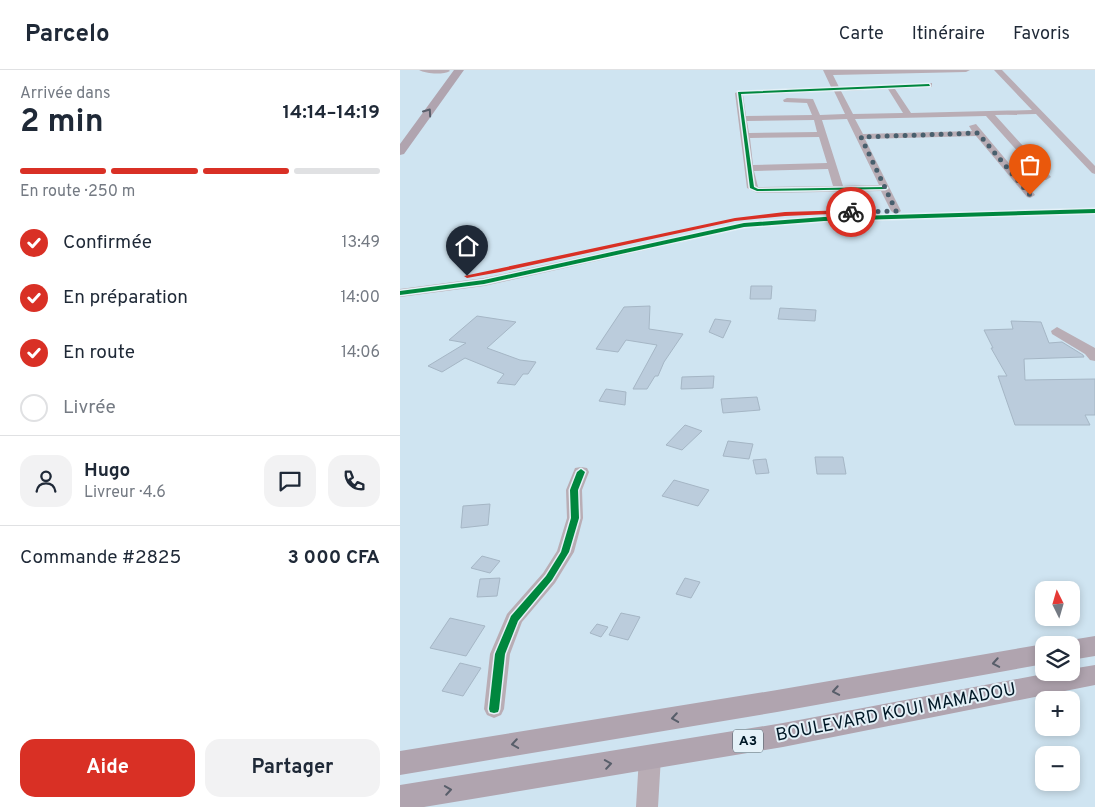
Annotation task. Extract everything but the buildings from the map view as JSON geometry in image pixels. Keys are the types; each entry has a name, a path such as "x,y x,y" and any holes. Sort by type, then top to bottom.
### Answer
{"main road":[{"path":"423,102 446,70"},
{"path":"400,152 459,70"},
{"path":"1080,648 1095,646"},
{"name":"BOULEVARD KOUI MAMADOU","path":"400,763 777,702 1035,656"},
{"name":"BOULEVARD KOUI MAMADOU","path":"400,798 782,735 1095,675"}],"street":[{"path":"423,70 446,70"},
{"path":"896,211 828,72 964,70"},
{"path":"998,70 1095,171"},
{"path":"885,188 757,190 752,188 739,93 929,85"},
{"path":"890,87 909,115"},
{"path":"741,101 810,101 817,117 839,189"},
{"path":"744,119 1038,112"},
{"path":"988,113 1046,176 1015,178"},
{"path":"962,114 1030,195"},
{"path":"861,137 978,133"},
{"path":"746,136 822,134"},
{"path":"750,168 832,166"},
{"path":"400,283 500,270 735,219 814,212 1095,205"},
{"path":"400,293 484,282 744,225 824,219 1095,212"},
{"path":"1057,331 1095,356"},
{"path":"494,709 500,654 514,618 549,578 565,552 574,518 574,490 581,472"},
{"path":"647,807 650,757"}],"cycle path":[{"path":"885,188 757,190 752,188 739,93 929,85"},
{"path":"400,293 484,282 744,225 824,219 1095,211"},
{"path":"494,709 500,654 514,619 549,578 565,552 575,518 574,490 581,472"}],"way so far":[{"path":"851,212 896,211 861,137 978,133 1030,195"}],"route":[{"path":"467,276 735,219 814,212 851,212"}]}
